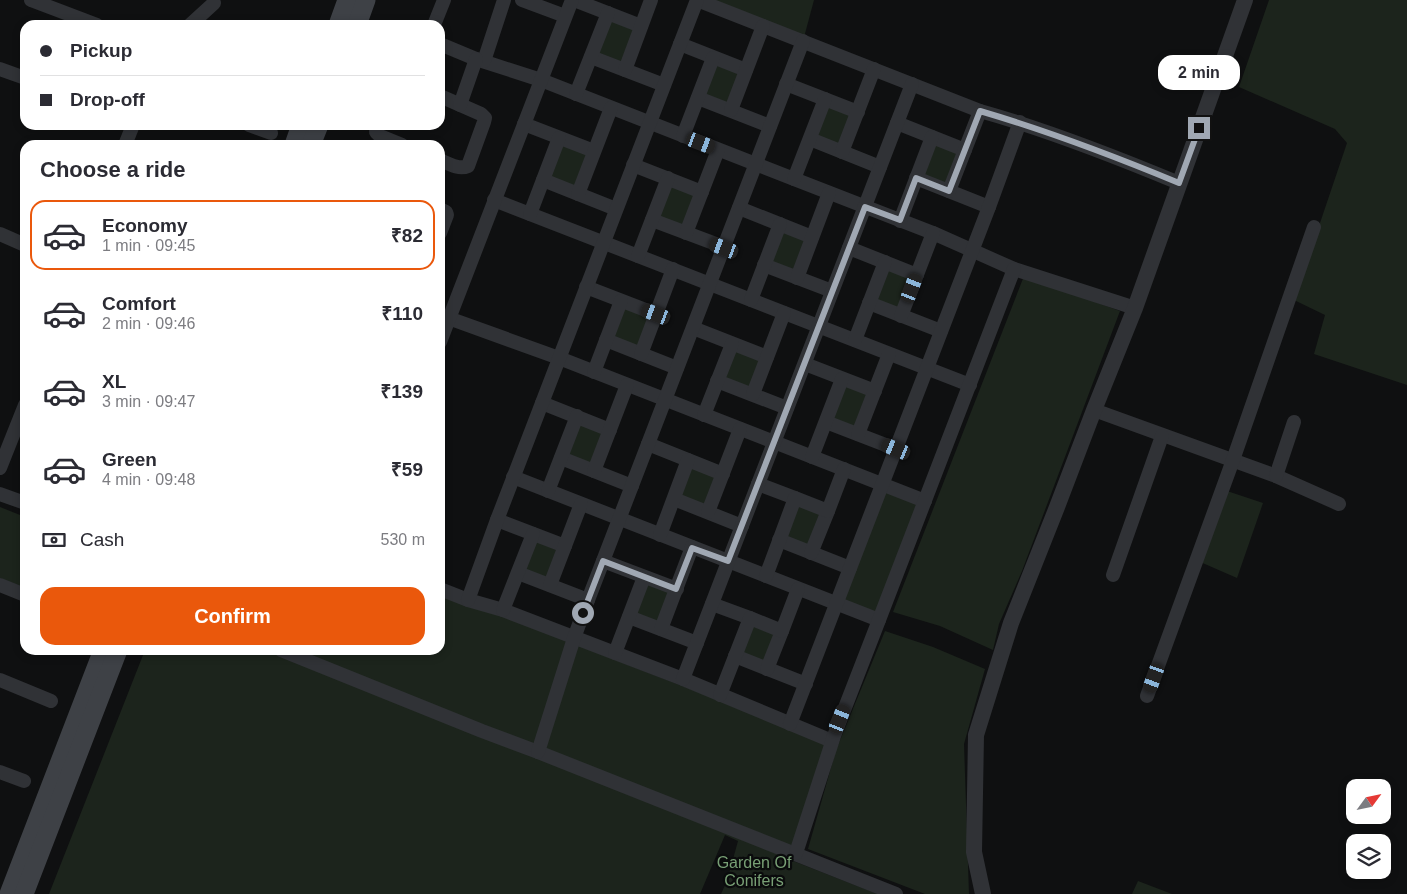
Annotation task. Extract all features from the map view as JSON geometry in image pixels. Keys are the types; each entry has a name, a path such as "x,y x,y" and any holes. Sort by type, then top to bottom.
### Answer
{"main road":[{"path":"340,20 347,0"},
{"path":"359,20 366,0"},
{"path":"9,894 101,655"},
{"path":"24,894 116,655"}],"street":[{"path":"31,0 84,20"},
{"path":"436,20 444,0"},
{"path":"460,105 504,0"},
{"path":"522,0 565,16"},
{"path":"641,26 573,0 565,16 494,200 445,316 559,358 925,501"},
{"path":"625,70 651,0"},
{"path":"468,600 513,477 697,0 980,111 1020,122 1104,152 1179,183"},
{"path":"982,894 974,852 976,735 1011,623 1135,308 1245,0"},
{"path":"195,20 214,3"},
{"path":"576,94 608,13"},
{"path":"731,110 763,26"},
{"path":"538,752 588,600 803,41"},
{"path":"680,44 746,70"},
{"path":"445,46 480,60 541,80 900,220 1014,268 1135,308"},
{"path":"591,56 664,85"},
{"path":"683,136 713,58"},
{"path":"0,69 20,76"},
{"path":"842,152 874,69"},
{"path":"786,84 858,112"},
{"path":"683,680 912,84"},
{"path":"445,98 481,114 485,118 468,166 459,168 445,162"},
{"path":"698,98 770,126"},
{"path":"794,179 825,99"},
{"path":"578,194 611,108"},
{"path":"949,191 980,111"},
{"path":"790,724 1020,122"},
{"path":"897,123 965,150"},
{"path":"524,124 594,152"},
{"path":"261,130 271,134"},
{"path":"376,130 380,136 390,140"},
{"path":"900,220 932,136"},
{"path":"530,214 560,138"},
{"path":"810,140 880,167"},
{"path":"686,233 718,150"},
{"path":"633,165 702,192"},
{"path":"638,256 668,178"},
{"path":"916,178 989,206"},
{"path":"543,180 616,209"},
{"path":"797,278 829,193"},
{"path":"494,200 970,385"},
{"path":"739,208 812,237"},
{"path":"652,220 724,248"},
{"path":"751,300 780,224"},
{"path":"1147,696 1314,227"},
{"path":"0,234 20,242"},
{"path":"902,316 933,234"},
{"path":"849,248 917,274"},
{"path":"855,340 885,262"},
{"path":"764,265 832,291"},
{"path":"796,853 832,741 1014,268"},
{"path":"641,354 673,270"},
{"path":"586,287 656,314"},
{"path":"594,372 621,301"},
{"path":"869,303 941,331"},
{"path":"753,394 784,313"},
{"path":"692,328 767,357"},
{"path":"606,340 677,368"},
{"path":"704,415 732,344"},
{"path":"858,434 889,354"},
{"path":"805,364 875,391"},
{"path":"812,457 842,379"},
{"path":"717,380 788,408"},
{"path":"594,471 628,385"},
{"path":"542,403 610,430"},
{"path":"1094,410 1276,476 1339,504"},
{"path":"548,491 577,416"},
{"path":"0,468 20,418"},
{"path":"826,422 896,449"},
{"path":"1276,476 1294,422"},
{"path":"708,512 740,429"},
{"path":"1113,575 1162,436"},
{"path":"648,444 723,474"},
{"path":"561,458 632,486"},
{"path":"660,535 688,460"},
{"path":"812,553 844,469"},
{"path":"513,477 880,620"},
{"path":"758,484 828,511"},
{"path":"0,494 20,501"},
{"path":"766,576 795,498"},
{"path":"674,499 742,526"},
{"path":"550,585 581,504"},
{"path":"497,520 565,546"},
{"path":"503,610 533,534"},
{"path":"779,540 850,568"},
{"path":"661,629 692,548"},
{"path":"603,561 676,589"},
{"path":"518,573 588,600"},
{"path":"614,653 644,576"},
{"path":"0,585 20,593"},
{"path":"767,669 798,589"},
{"path":"445,591 503,610 614,653 832,741"},
{"path":"712,604 782,631"},
{"path":"629,617 697,643"},
{"path":"720,695 750,618"},
{"path":"294,655 896,894"},
{"path":"317,664 320,655"},
{"path":"735,656 806,684"},
{"path":"0,680 51,700"},
{"path":"0,772 24,781"}],"green space":[{"path":"690,0 814,0 803,41"},
{"path":"1269,0 1407,0 1407,385 1314,354 1325,315 1294,300 1347,143 1335,129 1239,87"},
{"path":"611,18 636,29 622,64 596,54"},
{"path":"716,63 738,74 729,105 704,95"},
{"path":"827,104 851,116 839,146 815,137"},
{"path":"935,142 959,153 946,185 923,175"},
{"path":"562,143 588,154 574,188 549,177"},
{"path":"670,184 696,195 684,227 659,218"},
{"path":"782,229 807,240 794,272 770,262"},
{"path":"888,267 911,277 898,309 875,299"},
{"path":"1024,276 1120,311 1022,571 999,624 993,650 940,626 893,612"},
{"path":"624,306 650,317 638,347 612,337"},
{"path":"735,349 762,360 750,389 723,378"},
{"path":"845,384 869,394 856,427 832,419"},
{"path":"579,422 605,432 592,466 566,456"},
{"path":"692,465 717,476 705,505 680,496"},
{"path":"882,485 925,501 879,620 837,603"},
{"path":"1227,491 1263,503 1237,578 1198,561"},
{"path":"799,503 822,514 808,547 786,538"},
{"path":"0,507 20,515 20,586 0,578"},
{"path":"535,539 560,548 547,580 523,570"},
{"path":"647,581 671,592 659,623 635,613"},
{"name":"Garden Of Conifers","path":"445,594 832,744 788,859 878,894 721,894 727,881 738,841 725,835 700,894 49,894 143,655 445,655"},
{"path":"753,623 777,633 765,662 741,654"},
{"path":"885,631 933,647 985,669 964,744 969,894 925,894 808,849 836,750"},
{"path":"1138,881 1172,894 1132,894"}],"route":[{"path":"583,613 603,561 676,589 692,548 728,561 865,207 900,220 916,178 949,191 980,111 1020,122 1104,152 1179,183 1199,128"}]}
